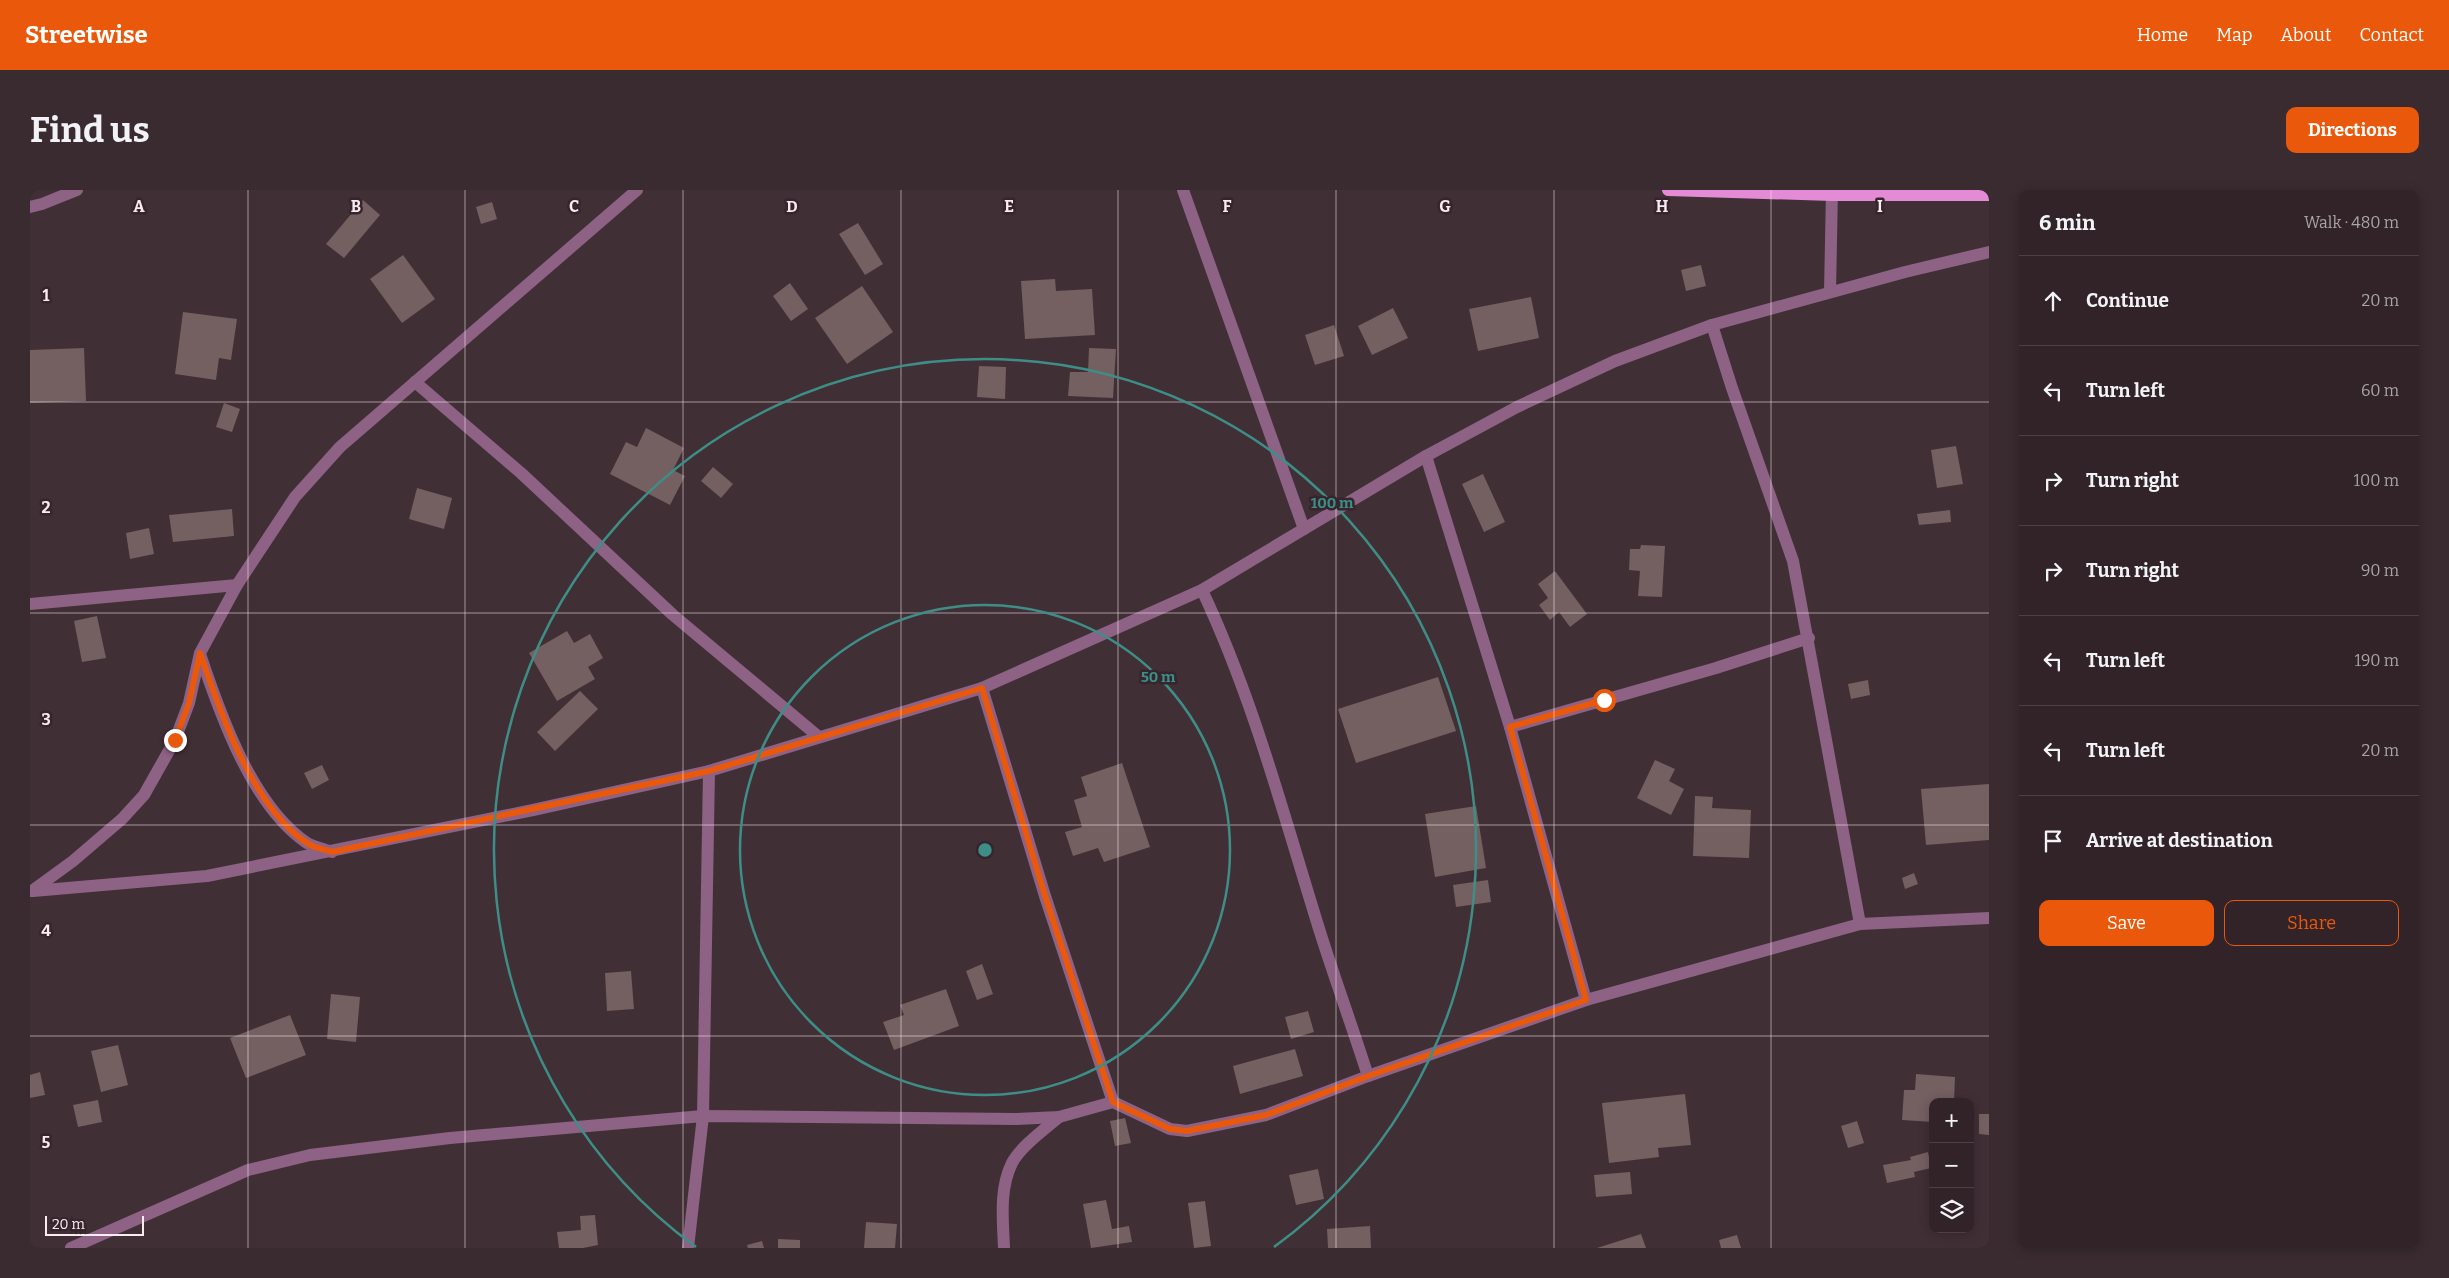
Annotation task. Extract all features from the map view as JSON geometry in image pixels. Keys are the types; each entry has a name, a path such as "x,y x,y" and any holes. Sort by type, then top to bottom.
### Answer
{"main road":[{"path":"1668,190 1989,195"}],"street":[{"path":"30,207 77,190"},
{"path":"31,892 73,861 122,819 144,795 175,740 189,703 200,653 237,585 296,497 340,447 637,190"},
{"path":"1183,190 1304,529"},
{"path":"1830,292 1832,192"},
{"path":"31,892 207,876 332,852 709,771 982,688 1202,590 1426,456 1517,407 1615,361 1712,325 1905,272 1989,252"},
{"path":"1712,325 1732,388 1793,561 1809,638 1860,924"},
{"path":"415,382 521,474 673,615 819,737"},
{"path":"1426,456 1510,727 1586,1000"},
{"path":"30,604 237,585"},
{"path":"1202,590 1226,642 1248,699 1321,936 1368,1076"},
{"path":"1510,727 1716,668 1809,638"},
{"path":"200,653 222,717 254,783 284,823 308,844 332,852"},
{"path":"982,688 1045,896 1113,1102"},
{"path":"688,1248 702,1116 709,771"},
{"path":"71,1248 248,1170 310,1155 450,1138 702,1116 1016,1119 1059,1117 1113,1102 1170,1129 1187,1131 1266,1115 1368,1076 1586,1000 1860,924 1989,918"},
{"path":"1004,1248 1003,1196 1012,1163 1035,1137 1059,1117"}],"building":[{"path":"363,200 380,215 344,258 326,244"},
{"path":"492,202 497,219 481,224 476,207"},
{"path":"858,223 883,264 865,275 839,234"},
{"path":"403,255 435,299 402,323 370,279"},
{"path":"1701,265 1706,286 1686,291 1681,270"},
{"path":"1055,279 1056,291 1092,289 1095,335 1025,339 1021,281"},
{"path":"790,283 808,309 791,321 773,296"},
{"path":"862,286 893,332 847,364 815,318"},
{"path":"1531,297 1539,338 1478,351 1469,309"},
{"path":"1393,308 1408,338 1372,355 1358,326"},
{"path":"183,312 237,319 231,360 219,358 216,380 175,374"},
{"path":"1334,325 1344,356 1315,365 1305,335"},
{"path":"84,348 86,401 30,403 30,350"},
{"path":"1089,348 1116,349 1113,398 1068,396 1070,372 1088,372"},
{"path":"979,366 1006,367 1005,399 977,397"},
{"path":"224,403 240,409 232,432 216,427"},
{"path":"646,428 684,448 673,470 685,476 670,505 610,474 626,442 637,447"},
{"path":"1956,446 1963,484 1937,488 1931,450"},
{"path":"713,467 733,484 721,498 701,481"},
{"path":"1483,474 1505,522 1484,532 1462,484"},
{"path":"417,488 452,498 444,529 409,519"},
{"path":"232,509 234,536 173,542 169,515"},
{"path":"1950,510 1951,522 1919,525 1917,514"},
{"path":"149,528 154,554 130,559 126,533"},
{"path":"1641,545 1665,546 1662,597 1638,596 1640,571 1629,570 1630,549 1640,549"},
{"path":"1555,571 1587,614 1570,627 1559,612 1550,620 1539,605 1548,598 1538,584"},
{"path":"97,616 106,658 82,662 74,621"},
{"path":"567,631 574,643 590,634 603,658 588,667 595,679 557,701 529,653"},
{"path":"1438,677 1456,731 1356,763 1338,709"},
{"path":"1868,680 1870,695 1851,699 1848,684"},
{"path":"580,691 598,709 555,751 537,732"},
{"path":"1655,760 1675,769 1669,781 1684,789 1671,815 1637,798"},
{"path":"1122,763 1150,847 1104,862 1098,848 1073,856 1065,832 1082,827 1074,800 1087,796 1081,777"},
{"path":"322,765 329,780 312,789 304,773"},
{"path":"1989,784 1989,840 1926,845 1921,789"},
{"path":"1695,796 1713,797 1712,808 1751,810 1749,858 1693,856"},
{"path":"1476,806 1486,868 1435,877 1425,814"},
{"path":"1914,873 1918,884 1905,889 1902,878"},
{"path":"1488,880 1491,902 1456,907 1453,885"},
{"path":"982,964 993,994 977,1000 966,971"},
{"path":"631,971 634,1009 607,1011 605,973"},
{"path":"946,989 959,1026 894,1050 883,1022 904,1015 900,1005"},
{"path":"331,994 360,997 356,1042 327,1039"},
{"path":"1308,1011 1314,1032 1291,1039 1285,1017"},
{"path":"290,1015 306,1055 246,1078 230,1038"},
{"path":"118,1045 128,1085 101,1092 91,1051"},
{"path":"1295,1049 1303,1076 1240,1094 1233,1066"},
{"path":"40,1072 45,1095 30,1098 30,1075"},
{"path":"1916,1074 1955,1077 1954,1098 1929,1098 1929,1122 1902,1120 1904,1090 1915,1090"},
{"path":"1685,1094 1691,1145 1658,1148 1659,1157 1609,1163 1602,1103"},
{"path":"98,1100 102,1122 78,1127 73,1105"},
{"path":"1979,1114 1989,1114 1989,1135 1979,1134"},
{"path":"1125,1118 1131,1143 1115,1146 1110,1121"},
{"path":"1857,1121 1864,1143 1848,1148 1841,1126"},
{"path":"1928,1152 1929,1168 1914,1172 1915,1177 1887,1183 1883,1165 1911,1160 1910,1157"},
{"path":"1318,1169 1324,1199 1296,1205 1289,1175"},
{"path":"1630,1172 1632,1194 1596,1197 1594,1175"},
{"path":"1106,1200 1112,1229 1129,1226 1132,1242 1091,1248 1083,1204"},
{"path":"1205,1201 1211,1246 1194,1248 1188,1203"},
{"path":"595,1215 598,1245 583,1248 559,1248 557,1232 581,1230 580,1216"},
{"path":"866,1222 897,1224 895,1248 864,1248"},
{"path":"1370,1226 1371,1248 1328,1248 1327,1229"},
{"path":"1641,1234 1646,1248 1597,1248"},
{"path":"1737,1235 1741,1248 1721,1248 1719,1240"},
{"path":"778,1239 800,1240 800,1248 778,1248"},
{"path":"762,1241 764,1248 748,1248 747,1245"}],"route":[{"path":"175,740 189,703 200,653 222,717 254,783 284,823 308,844 332,852 709,771 982,688 1045,896 1113,1102 1170,1129 1187,1131 1266,1115 1368,1076 1525,1023 1586,1000 1510,727 1604,700"}]}
